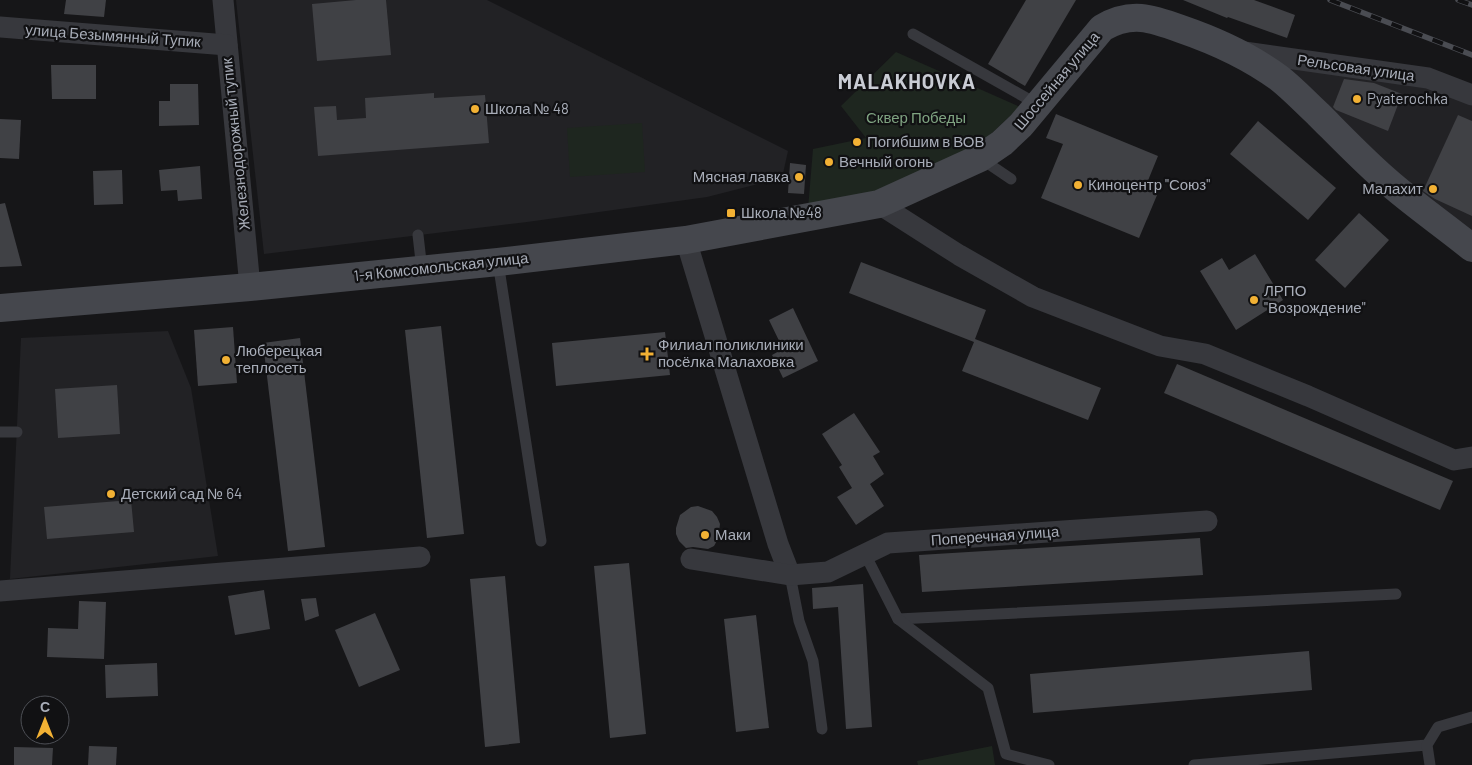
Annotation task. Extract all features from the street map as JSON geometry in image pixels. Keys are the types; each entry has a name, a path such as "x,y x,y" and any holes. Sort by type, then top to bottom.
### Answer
{"main road":[{"name":"Шоссейная улица","path":"879,204 980,158 1002,143 1021,125 1102,28 1115,21 1129,18 1146,18 1198,35 1236,51 1280,79 1402,194 1472,248"},
{"name":"1-я Комсомольская улица","path":"0,308 250,287 422,270 686,240 879,204"}],"street":[{"name":"Железнодорожный тупик","path":"223,0 250,287"},
{"name":"улица Безымянный Тупик","path":"0,27 227,45"},
{"name":"Рельсовая улица","path":"1236,51 1428,78 1472,94"},
{"path":"879,204 959,255 1033,297 1160,346 1205,354 1308,396 1454,460 1472,457"},
{"path":"686,240 778,544 790,576"},
{"name":"Поперечная улица","path":"691,559 790,576 828,572 888,543 1207,521"},
{"path":"0,591 420,557"}],"lane":[{"path":"913,34 1037,104"},
{"path":"980,158 1011,178"},
{"path":"418,235 422,270"},
{"path":"498,262 541,541"},
{"path":"0,432 17,432"},
{"path":"864,554 898,619 988,688 1006,754 1014,765"},
{"path":"790,576 799,621 813,662 822,729"},
{"path":"898,619 1396,594"},
{"path":"1430,765 1428,745 1438,727 1472,717"},
{"path":"1194,765 1428,745"},
{"path":"1006,754 1049,765"}],"shaded area":[{"name":"Школа № 48","path":"236,0 487,0 788,151 782,178 707,197 527,222 264,254"},
{"path":"1275,60 1428,82 1472,99 1472,240 1410,190"},
{"name":"Детский сад № 64","path":"168,331 191,388 218,556 10,579 21,338"}],"green space":[{"name":"Сквер Победы","path":"896,52 1020,107 978,146 879,194 808,209 813,149 866,138 841,106"},
{"path":"642,123 645,172 570,177 567,128"},
{"path":"992,746 995,765 918,765 917,761"}],"building":[{"path":"66,0 106,0 104,17 64,14"},
{"path":"356,0 386,0 391,55 317,61 312,4"},
{"path":"1026,0 1076,0 1025,86 988,64"},
{"path":"1183,0 1254,0 1295,15 1287,38 1227,18"},
{"path":"51,65 96,65 96,99 52,99"},
{"path":"1344,79 1374,83 1402,94 1388,131 1336,110 1333,107"},
{"path":"170,84 198,84 199,125 159,126 159,101 170,101"},
{"path":"434,93 434,98 485,95 489,143 318,156 314,107 336,106 337,120 366,118 365,98"},
{"path":"1056,114 1158,156 1147,183 1160,188 1139,238 1041,198 1063,144 1046,138"},
{"path":"1458,115 1472,121 1472,216 1435,199 1423,191"},
{"path":"0,119 21,120 19,159 0,158"},
{"path":"1258,121 1336,188 1308,220 1230,154"},
{"path":"790,163 806,165 804,194 788,193"},
{"path":"200,166 202,199 178,201 177,190 161,191 159,170"},
{"path":"122,170 123,204 94,205 93,171"},
{"path":"5,203 22,266 0,267 0,204"},
{"path":"1359,213 1389,240 1345,288 1315,260"},
{"path":"1255,254 1283,300 1236,330 1200,271 1222,258 1229,270"},
{"path":"861,262 986,310 975,339 1101,388 1088,420 962,371 974,342 849,293"},
{"path":"793,308 818,361 783,378 772,355 783,349 769,320"},
{"path":"441,326 464,534 427,538 405,330"},
{"path":"233,327 237,383 198,386 194,330"},
{"path":"665,332 670,375 556,386 552,343"},
{"path":"300,338 325,547 288,551 263,343"},
{"path":"1177,364 1453,481 1440,510 1164,393"},
{"path":"117,385 120,434 58,438 55,389"},
{"path":"854,413 880,452 873,456 884,474 870,484 884,506 856,525 837,497 852,488 839,467 842,465 822,434"},
{"path":"131,500 134,532 47,539 44,507"},
{"path":"698,506 712,511 720,524 718,539 714,546 708,549 686,548 679,541 676,534 680,515 691,507"},
{"path":"1200,538 1203,575 922,592 919,555"},
{"path":"629,563 646,734 610,738 594,566"},
{"path":"505,576 520,743 485,747 470,579"},
{"path":"863,584 872,727 846,729 838,607 813,609 812,588"},
{"path":"264,590 270,629 235,635 228,596"},
{"path":"316,598 319,616 305,621 301,599"},
{"path":"79,601 106,602 104,659 47,657 48,628 78,629"},
{"path":"375,613 400,670 359,687 335,630"},
{"path":"756,615 769,728 736,732 724,619"},
{"path":"1309,651 1312,690 1033,713 1030,674"},
{"path":"157,663 158,696 106,698 105,665"},
{"path":"89,746 117,747 116,765 88,765"},
{"path":"14,747 53,748 52,765 14,765"}],"railway":[{"path":"1330,0 1472,55"},
{"path":"1458,0 1472,5"}],"place":[{"name":"Pyaterochka","path":"1357,99"},
{"name":"Школа № 48","path":"475,109"},
{"name":"Погибшим в ВОВ","path":"857,142"},
{"name":"Вечный огонь","path":"829,162"},
{"name":"Мясная лавка","path":"799,177"},
{"name":"Киноцентр \"Союз\"","path":"1078,185"},
{"name":"Малахит","path":"1433,189"},
{"name":"Школа №48","path":"731,213"},
{"name":"ЛРПО \"Возрождение\"","path":"1254,300"},
{"name":"Филиал поликлиники посёлка Малаховка","path":"647,354"},
{"name":"Люберецкая теплосеть","path":"226,360"},
{"name":"Детский сад № 64","path":"111,494"},
{"name":"Маки","path":"705,535"}],"district":[{"name":"MALAKHOVKA","path":"907,82"}]}
